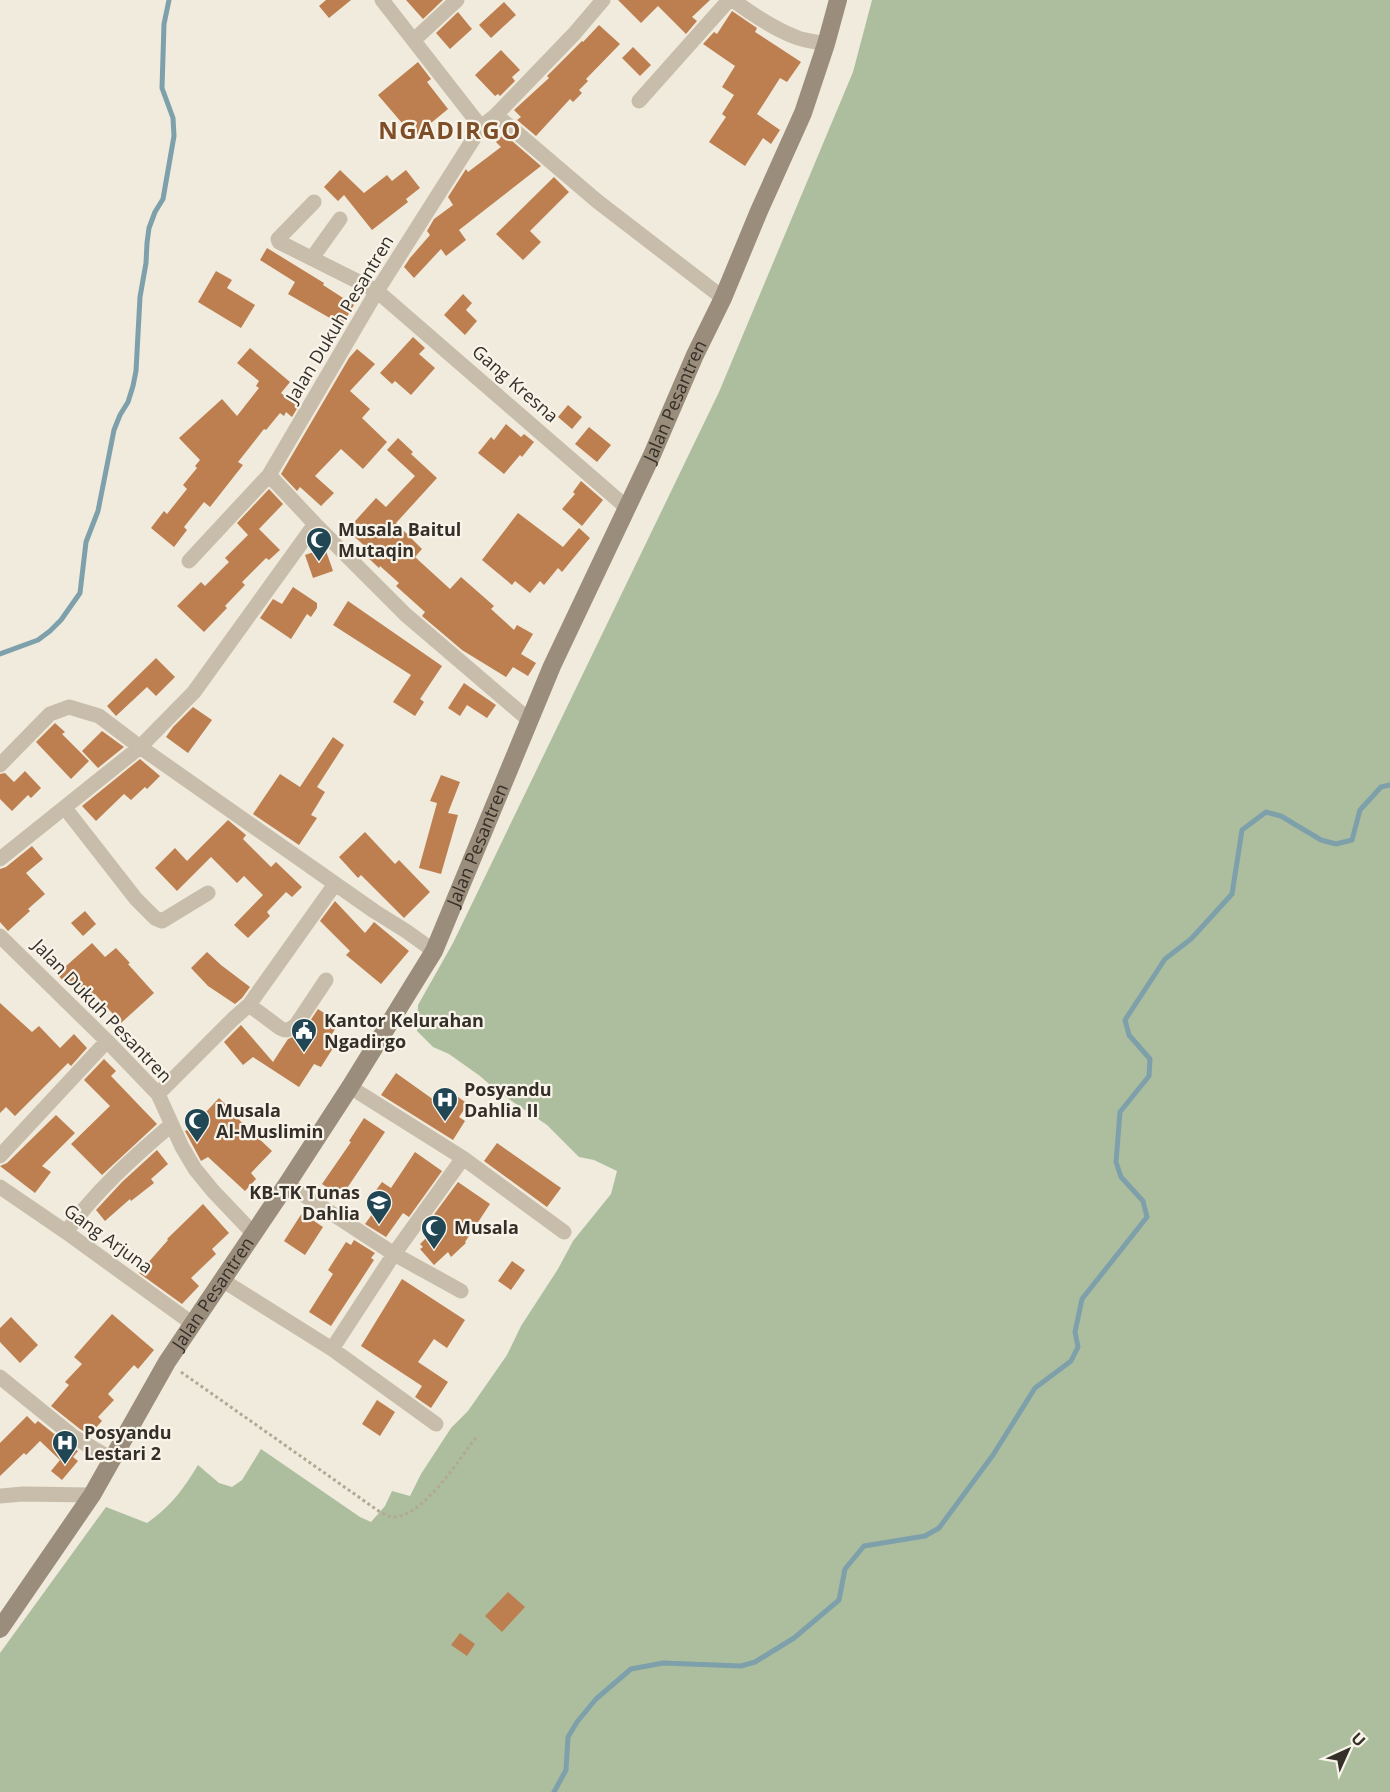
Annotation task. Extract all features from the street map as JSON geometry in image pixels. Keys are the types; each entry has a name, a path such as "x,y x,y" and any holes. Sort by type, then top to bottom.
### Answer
{"main road":[{"name":"Jalan Pesantren","path":"0,1629 92,1495 167,1362 287,1184 434,951 552,666 652,455 803,113 838,0"}],"street":[{"path":"382,0 481,127"},
{"path":"414,40 457,0"},
{"name":"Jalan Dukuh Pesantren","path":"189,561 268,475 377,291 481,127 496,115 574,34 603,0"},
{"path":"639,101 731,0 752,15 799,38 825,44"},
{"path":"496,115 597,201 723,298"},
{"name":"Gang Kresna","path":"314,202 278,239 279,242 377,291 626,507"},
{"path":"312,258 340,219"},
{"path":"268,475 406,615 529,720"},
{"path":"0,859 140,747 194,692 315,524"},
{"path":"0,765 50,714 69,707 99,716 335,884 434,951"},
{"path":"65,808 136,899 155,918 162,921 169,918 208,893"},
{"path":"158,1094 249,1005 335,884"},
{"name":"Jalan Dukuh Pesantren","path":"0,936 158,1094 171,1125 195,1169 253,1233"},
{"path":"249,1005 280,1028 289,1030 296,1025 326,980"},
{"path":"0,1156 107,1041"},
{"path":"350,1087 463,1158 564,1232"},
{"path":"66,1232 93,1197 132,1157 171,1125"},
{"path":"332,1349 394,1254 463,1158"},
{"path":"287,1184 394,1254 460,1291"},
{"name":"Gang Arjuna","path":"0,1186 193,1324"},
{"path":"222,1280 332,1349 436,1424"},
{"path":"0,1377 74,1437 113,1460"},
{"path":"0,1496 92,1495"}],"path":[{"path":"167,1362 380,1512 392,1517 416,1508 429,1498 477,1436"}],"green space":[{"path":"872,0 1390,0 1390,1792 0,1792 0,1653 106,1507 147,1523 176,1497 198,1465 219,1483 232,1487 242,1480 261,1449 360,1517 371,1522 385,1506 392,1491 410,1496 421,1474 451,1428 468,1411 507,1355 521,1326 558,1269 573,1241 611,1194 617,1171 594,1160 579,1157 547,1125 497,1091 449,1054 433,1047 417,1031 418,1005 453,943 719,392 853,72"}],"building":[{"path":"326,0 351,0 329,18 319,6"},
{"path":"406,0 443,0 423,19"},
{"path":"618,0 710,0 692,17 697,21 686,34 658,6 641,23"},
{"path":"504,2 516,15 491,38 479,25"},
{"path":"732,11 757,28 755,32 801,62 787,82 780,78 757,114 780,130 771,144 763,138 745,166 709,142 726,117 722,114 734,95 722,87 735,66 703,44 714,32 717,34"},
{"path":"458,12 472,29 450,49 436,33"},
{"path":"599,25 620,44 586,79 588,81 579,90 582,93 573,102 570,99 536,136 517,120 521,117 514,110 549,78 547,76"},
{"path":"633,47 651,65 640,76 622,58"},
{"path":"501,50 520,70 512,77 515,81 500,96 498,94 495,96 475,75"},
{"path":"418,62 431,79 427,82 448,109 414,137 378,95"},
{"path":"504,134 541,166 459,230 466,240 446,256 441,249 414,278 404,267 430,235 427,231 434,219 453,205 448,197 466,169 468,172 501,147 496,142"},
{"path":"340,170 364,193 387,175 392,181 406,170 420,188 406,199 408,202 372,230 344,195 338,201 324,187"},
{"path":"554,177 569,192 530,231 541,242 523,260 496,234"},
{"path":"267,248 324,283 323,285 354,305 342,325 288,294 295,282 260,260"},
{"path":"216,271 232,280 227,288 255,305 241,328 198,302"},
{"path":"463,294 472,303 466,310 477,321 465,335 444,315"},
{"path":"413,337 425,348 419,354 435,368 411,395 395,381 392,384 380,373"},
{"path":"250,348 290,382 281,393 298,407 292,417 286,412 284,416 280,413 266,430 264,429 238,462 243,465 210,507 204,502 184,527 187,530 174,547 151,528 164,511 167,514 187,489 183,485 197,468 195,466 200,460 179,438 222,399 237,416 259,388 256,386 259,381 237,363"},
{"path":"357,349 375,364 350,391 370,409 362,418 387,442 363,469 341,449 315,476 334,493 321,506 300,487 297,491 281,474 349,358"},
{"path":"568,405 582,417 572,429 558,417"},
{"path":"506,424 521,437 524,434 534,442 504,474 478,453 491,437 494,440"},
{"path":"589,427 611,445 597,462 575,444"},
{"path":"398,438 413,452 411,454 437,478 396,523 422,549 415,557 450,589 461,577 494,606 491,609 514,630 517,625 533,634 521,654 536,663 528,676 513,667 506,677 462,650 422,616 425,612 396,586 399,583 363,553 368,549 347,530 376,498 386,507 415,476 387,450"},
{"path":"581,481 603,500 582,526 562,509 575,494 573,492"},
{"path":"269,489 283,504 259,529 280,550 269,560 266,558 242,582 245,585 204,632 177,606 201,582 205,586 229,562 225,558 248,535 237,523"},
{"path":"518,513 563,547 579,528 590,538 562,572 558,568 544,585 540,581 530,593 515,581 512,585 482,560"},
{"name":"Musala Baitul Mutaqin","path":"325,548 333,571 313,578 305,555"},
{"path":"293,587 317,603 317,608 311,617 307,614 291,639 260,618 273,599 282,604"},
{"path":"348,601 442,666 420,699 424,702 415,716 393,702 411,675 333,625"},
{"path":"156,658 175,677 156,696 147,687 116,716 107,706"},
{"path":"464,683 496,705 487,718 467,705 460,716 448,708"},
{"path":"193,707 212,720 188,753 166,737"},
{"path":"55,723 65,732 62,734 89,761 71,779 36,742"},
{"path":"102,731 124,747 98,768 82,751"},
{"path":"333,737 344,745 317,787 325,792 311,815 317,818 299,845 253,814 280,774 300,787"},
{"path":"140,759 160,776 131,800 124,794 96,821 82,806"},
{"path":"25,771 41,788 31,798 28,795 12,811 0,799 0,774 5,773 14,782"},
{"path":"441,775 460,782 448,813 458,815 441,874 419,868 437,803 430,801"},
{"path":"228,820 246,835 243,839 271,867 276,862 302,887 292,897 286,892 267,912 270,916 248,938 234,925 263,895 244,876 237,883 211,857 177,891 155,868 175,848 187,861"},
{"path":"365,832 395,864 399,860 430,892 404,918 361,875 358,878 339,857"},
{"path":"32,846 43,859 26,873 45,894 8,931 0,922 0,869 6,867"},
{"path":"335,901 365,933 374,922 409,951 381,984 346,955 350,951 320,921"},
{"path":"85,911 96,924 83,936 71,923"},
{"path":"92,943 105,957 116,948 154,993 121,1023 95,994 91,998 74,980 68,986 57,974"},
{"path":"207,952 250,987 235,1004 208,986 191,968"},
{"path":"0,1003 32,1032 39,1026 60,1048 74,1034 87,1048 71,1066 68,1063 15,1116 6,1107 0,1113"},
{"name":"Kantor Kelurahan Ngadirgo","path":"318,1009 339,1023 328,1040 335,1045 321,1067 314,1064 299,1087 253,1057 243,1065 224,1042 241,1025 273,1062 288,1039 302,1033"},
{"path":"104,1059 116,1071 111,1076 157,1124 102,1175 71,1144 110,1106 84,1080"},
{"path":"396,1073 441,1105 451,1092 468,1104 459,1117 465,1121 453,1140 381,1095"},
{"path":"219,1098 272,1151 251,1173 256,1179 245,1191 208,1157 201,1161 185,1131 191,1128"},
{"path":"56,1115 75,1133 42,1166 51,1172 35,1193 0,1166 7,1163"},
{"path":"364,1118 385,1132 341,1197 322,1184 351,1142 349,1141"},
{"path":"497,1143 561,1188 547,1207 484,1161"},
{"path":"157,1150 168,1164 151,1179 154,1183 131,1201 130,1199 105,1221 96,1210"},
{"path":"415,1152 442,1171 409,1217 403,1213 386,1237 365,1224 383,1199 374,1193 382,1182 391,1188"},
{"path":"458,1182 490,1204 466,1243 451,1257 448,1252 434,1265 420,1249 423,1247 420,1244 431,1233 424,1228"},
{"path":"203,1204 229,1233 212,1249 216,1254 191,1278 199,1286 182,1304 139,1273 167,1239"},
{"path":"302,1213 323,1227 305,1255 284,1241"},
{"path":"354,1240 375,1253 371,1258 374,1260 331,1326 309,1312 333,1274 328,1270 346,1242 351,1245"},
{"path":"512,1261 525,1270 511,1290 498,1281"},
{"path":"402,1279 465,1320 447,1348 434,1339 418,1362 448,1382 431,1408 415,1397 422,1386 361,1346"},
{"path":"112,1314 154,1350 138,1369 134,1365 108,1394 114,1400 98,1417 102,1421 90,1434 91,1436 51,1406 69,1385 65,1382 82,1364 74,1357"},
{"path":"11,1317 38,1345 20,1363 0,1342 0,1328"},
{"path":"377,1400 395,1412 380,1436 362,1424"},
{"path":"27,1416 35,1424 38,1421 78,1451 73,1457 78,1461 62,1480 51,1471 60,1460 40,1441 0,1476 0,1443"},
{"path":"508,1592 525,1607 502,1632 485,1616"},
{"path":"460,1633 475,1644 467,1656 451,1645"}],"waterway":[{"path":"0,654 38,640 50,631 61,620 80,593 86,542 98,511 114,430 133,386 136,371 140,297 149,228 163,199 174,136 173,118 162,88 164,24 169,0"},
{"path":"554,1792 566,1770 568,1737 577,1722 596,1699 631,1669 663,1663 741,1666 755,1662 794,1638 839,1600 845,1569 864,1546 925,1536 939,1528 993,1455 1035,1388 1071,1361 1078,1347 1075,1332 1082,1299 1147,1217 1143,1201 1121,1177 1116,1162 1120,1112 1149,1076 1150,1059 1129,1035 1125,1020 1165,959 1191,939 1232,894 1242,830 1266,812 1281,816 1321,840 1336,844 1352,840 1360,810 1381,787 1390,785"}],"place":[{"name":"Musala Baitul Mutaqin","path":"319,563"},
{"name":"Kantor Kelurahan Ngadirgo","path":"304,1054"},
{"name":"Posyandu Dahlia II","path":"445,1123"},
{"name":"Musala Al-Muslimin","path":"197,1144"},
{"name":"KB-TK Tunas Dahlia","path":"379,1226"},
{"name":"Musala","path":"434,1251"},
{"name":"Posyandu Lestari 2","path":"65,1466"}],"district":[{"name":"NGADIRGO","path":"450,131"}]}
